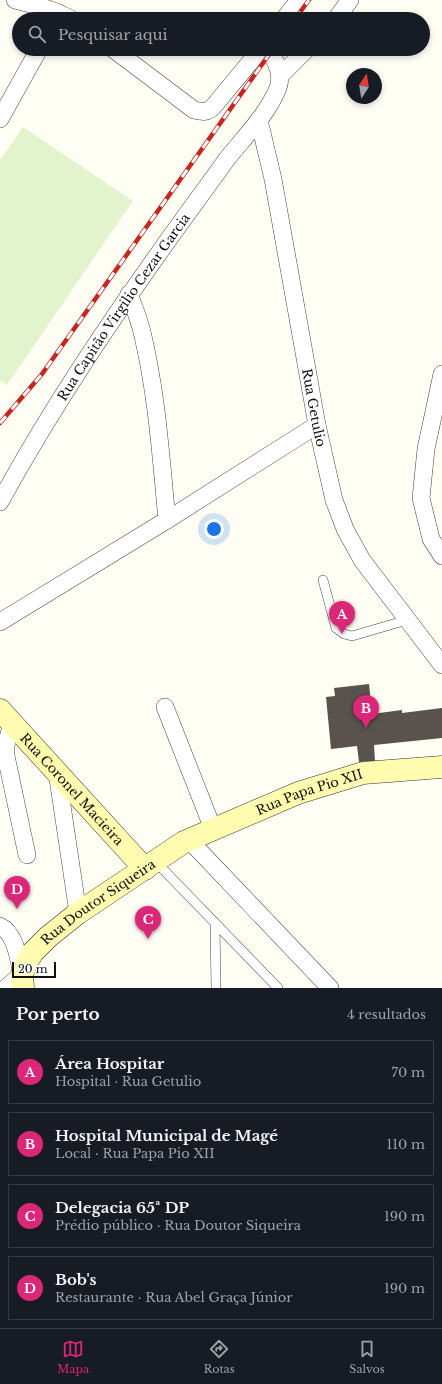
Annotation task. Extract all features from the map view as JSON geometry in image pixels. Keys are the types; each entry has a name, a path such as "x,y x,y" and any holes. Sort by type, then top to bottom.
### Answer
{"main road":[{"name":"Rua Coronel Macieira","path":"6,717 58,772 118,841 150,865"},
{"name":"Rua Papa Pio XII","path":"186,841 298,792 362,773 442,767"},
{"name":"Rua Doutor Siqueira","path":"23,981 28,960 38,947 78,913 186,841"}],"street":[{"path":"15,0 43,3 55,12"},
{"path":"290,12 299,0"},
{"path":"341,12 350,0"},
{"path":"0,119 35,56"},
{"path":"122,56 194,110 202,112 209,111 255,56"},
{"path":"272,56 281,75 300,56"},
{"name":"Rua Capitão Virgilio Cezar Garcia","path":"0,502 26,454 75,375 129,294 227,159 259,120 278,86 281,75"},
{"name":"Rua Getulio","path":"259,120 273,179 317,425 334,500 345,528 362,560 442,665"},
{"path":"129,294 142,331 152,382 167,520"},
{"path":"442,374 426,449 421,498 431,539 442,556"},
{"path":"0,622 167,520 317,425"},
{"path":"166,706 213,829"},
{"path":"6,717 6,756 27,855"},
{"path":"58,772 78,913"},
{"path":"186,841 330,988"},
{"path":"0,926 11,936 23,981"},
{"name":"Rua Doutor Siqueira","path":"6,988 23,981"}],"lane":[{"path":"323,580 336,628 344,634 352,636 408,620"},
{"path":"150,865 215,923 278,988"},
{"path":"215,923 216,988"}],"green space":[{"path":"23,127 133,201 7,385 0,380 0,160"}],"building":[{"path":"369,684 372,714 402,710 402,713 442,708 442,738 374,745 375,761 359,762 357,746 331,749 326,697 335,696 334,688"}],"railway":[{"path":"300,12 309,0"},
{"path":"0,423 42,374 268,56"}],"place":[{"name":"Área Hospitar","path":"342,634"},
{"name":"Hospital Municipal de Magé","path":"366,728"},
{"name":"Bob's","path":"17,909"},
{"name":"Delegacia 65ª DP","path":"148,939"}]}
